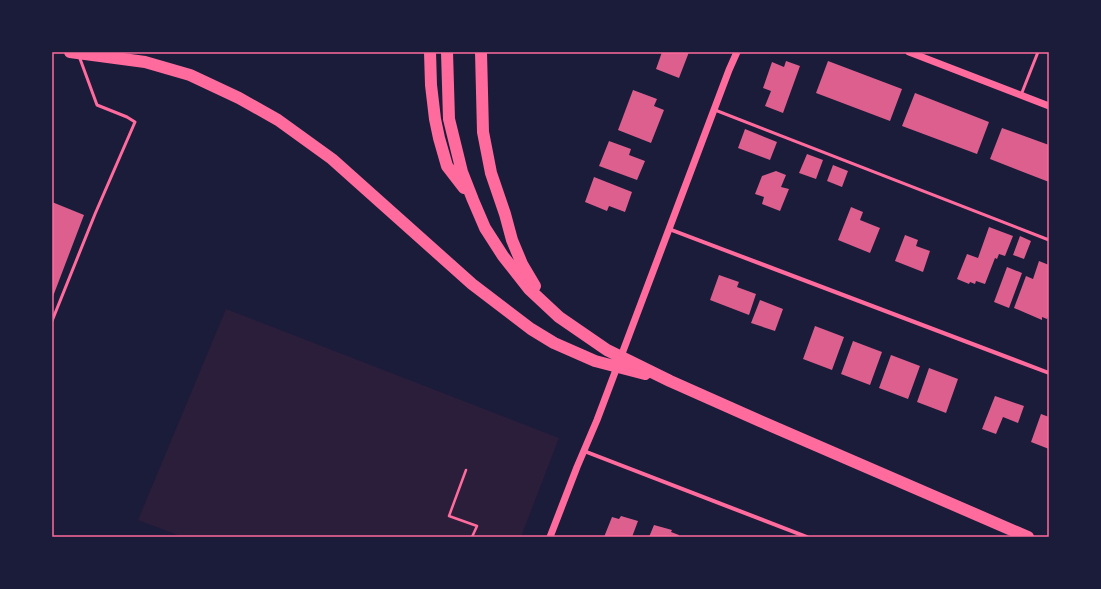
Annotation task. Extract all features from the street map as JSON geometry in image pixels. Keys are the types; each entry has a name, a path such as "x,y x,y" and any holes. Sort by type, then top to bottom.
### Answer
{"highway":[{"path":"70,52 96,54 145,62 190,75 239,98 278,120 332,159 472,284 531,329 554,343 595,361 670,381"},
{"path":"430,52 431,85 435,119 448,166 473,200"},
{"path":"447,52 449,119 462,172 473,200 486,228 503,256 529,289 559,317 606,350 670,381 1028,537"},
{"path":"480,52 483,132 491,173 512,240 522,264 559,317"}],"street":[{"path":"550,537 577,466 597,420 733,60 738,52"},
{"path":"909,52 1049,106"},
{"path":"669,229 1049,373"},
{"path":"584,451 807,537"}],"lane":[{"path":"52,321 95,214 136,122 97,105 78,52"},
{"path":"1021,95 1038,52"},
{"path":"714,110 1049,240"}],"path":[{"path":"466,470 449,516 476,526 472,537"}],"shaded area":[{"path":"226,309 559,438 521,537 183,537 138,520"}],"building":[{"path":"662,52 689,52 679,78 656,69"},
{"path":"786,61 800,66 783,113 765,106 771,91 763,88 772,62 784,67"},
{"path":"828,61 902,89 890,121 816,93"},
{"path":"633,90 657,99 654,106 664,110 651,143 618,130"},
{"path":"915,93 989,122 977,154 902,126"},
{"path":"1002,128 1049,145 1049,182 990,159"},
{"path":"745,129 777,142 770,160 738,148"},
{"path":"609,141 631,149 629,155 645,161 637,180 599,166"},
{"path":"807,154 823,160 816,179 799,173"},
{"path":"833,165 848,171 842,187 827,181"},
{"path":"776,171 786,175 781,187 789,189 780,211 762,204 764,197 755,194 762,176"},
{"path":"594,177 632,192 625,212 609,206 607,211 585,202"},
{"path":"52,202 84,215 52,299"},
{"path":"851,207 863,212 860,220 880,228 870,253 838,240"},
{"path":"989,227 1013,236 1005,256 999,254 997,259 995,258 985,284 976,281 975,284 970,282 969,284 957,279 967,254 978,258"},
{"path":"905,235 918,240 916,246 930,251 923,272 895,261"},
{"path":"1020,236 1031,241 1024,259 1013,255"},
{"path":"1039,261 1049,265 1049,315 1047,319 1042,317 1042,320 1014,308 1026,276 1033,279"},
{"path":"1007,267 1022,273 1009,308 994,302"},
{"path":"719,275 739,282 737,287 756,294 749,315 710,300"},
{"path":"760,300 783,309 775,331 751,323"},
{"path":"815,326 844,337 832,370 803,359"},
{"path":"853,341 882,352 870,385 841,374"},
{"path":"891,355 920,366 908,399 879,388"},
{"path":"929,368 958,379 946,413 917,402"},
{"path":"995,396 1024,406 1018,423 1003,417 996,434 982,429"},
{"path":"1041,414 1049,417 1049,449 1031,442"},
{"path":"621,516 638,521 632,537 604,537 612,517 619,519"},
{"path":"654,525 672,530 671,532 679,535 678,537 649,537"}]}
